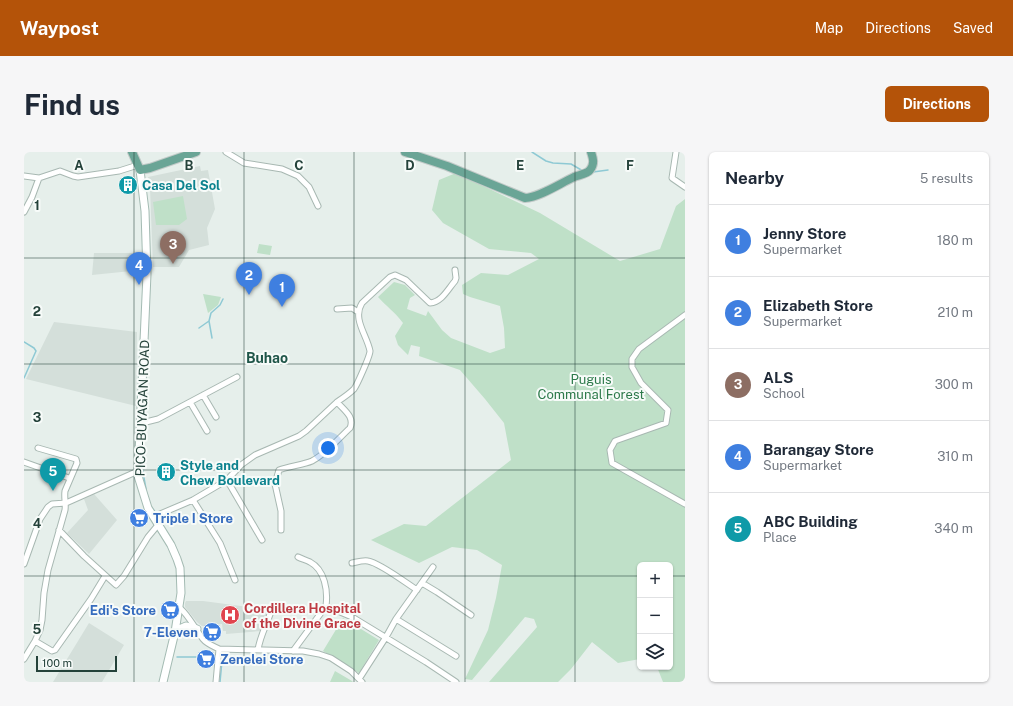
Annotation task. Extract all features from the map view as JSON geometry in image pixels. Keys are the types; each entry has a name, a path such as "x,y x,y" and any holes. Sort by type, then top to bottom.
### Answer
{"main road":[{"path":"132,152 139,167 150,168 196,152"},
{"path":"405,152 447,166 525,198 533,197 576,176 588,172 593,163 590,152"},
{"name":"PICO-BUYAGAN ROAD","path":"139,167 145,211 147,274 143,422 138,471 146,504 171,545 179,562 181,593 180,608 163,682"},
{"path":"175,631 186,626 197,629"}],"street":[{"path":"226,152 244,163 282,169 298,176 309,187 318,206"},
{"path":"676,152 672,178 685,188"},
{"path":"24,176 39,178 58,171 78,177 139,167"},
{"path":"24,212 32,197 39,178"},
{"path":"153,517 193,500 227,480 241,465 255,455 287,442 306,432 336,402 349,394 355,388 370,354 365,333 359,321 358,312 362,303 393,275 403,277 430,303 433,303 442,298 455,281 455,270"},
{"path":"337,309 352,308 358,312"},
{"path":"685,315 639,349 632,359 632,368 641,383 668,410 666,423 615,441 610,450 612,463 685,504"},
{"path":"143,422 158,419 237,377"},
{"path":"203,395 216,417"},
{"path":"190,402 207,431"},
{"path":"281,530 281,511 275,484 276,475 279,470 307,463 317,457 350,428 352,421 351,417 336,402"},
{"path":"24,659 35,641 42,620 44,593 66,503 64,491 77,463 76,459 38,448"},
{"path":"24,462 69,478"},
{"path":"24,564 40,519 52,504 66,503 138,471"},
{"path":"227,480 262,540"},
{"path":"193,500 220,543 235,580"},
{"path":"59,530 114,585 117,584 124,576 148,537 158,525"},
{"path":"293,651 326,606 327,592 321,574 311,563 298,558"},
{"path":"352,562 368,561 401,579 417,590"},
{"path":"180,608 197,629 202,639 208,644 219,648 293,651 319,654 331,658 351,671 360,680 396,619 433,567"},
{"path":"35,641 52,651 55,650 91,599 105,576"},
{"path":"422,583 472,615"},
{"path":"326,606 352,617 456,682"},
{"path":"258,650 260,641 269,621 272,608"},
{"path":"396,619 456,656"},
{"path":"216,682 219,648"}],"shaded area":[{"path":"200,166 201,171 208,170 215,209 207,228 209,245 189,250 179,267 153,267 150,188 148,177"},
{"path":"94,253 139,253 141,270 92,275"},
{"path":"54,322 137,332 136,406 26,379"},
{"path":"94,494 117,520 89,554 67,533 88,510 84,499"},
{"name":"Cordillera Hospital of the Divine Grace","path":"186,601 203,601 270,610 261,631 226,634 226,631 223,631 222,624 202,626 197,622 185,607"},
{"path":"89,623 124,645 102,682 53,682"}],"green space":[{"name":"Puguis Communal Forest","path":"456,173 540,213 620,261 660,249 676,206 685,199 685,682 663,682 658,670 673,670 673,562 637,562 637,660 618,663 592,642 571,669 558,682 489,682 537,627 534,619 525,617 472,680 465,679 488,630 502,565 477,550 452,547 419,563 371,540 404,524 426,526 511,460 504,423 485,399 460,370 419,356 420,347 411,345 408,355 398,345 395,336 403,323 378,297 394,282 405,285 415,295 410,298 407,309 426,316 428,311 442,330 451,338 490,353 505,348 504,328 500,306 463,294 462,285 481,273 508,275 539,259 531,253 489,249 443,223 432,210 439,180"},
{"path":"183,196 187,219 179,225 156,225 153,202"},
{"path":"259,244 272,246 270,255 257,253"},
{"path":"203,294 221,297 218,305 208,313"},
{"path":"343,618 379,640 359,673 323,651"},
{"path":"335,671 352,681 353,682 330,682"}],"waterway":[{"path":"532,152 546,161 571,164 583,171"},
{"path":"593,172 608,170"},
{"path":"199,328 209,321 211,313 220,305 223,299"},
{"path":"145,391 148,319"},
{"path":"209,321 212,338"},
{"path":"24,342 36,351 24,378"},
{"path":"144,427 142,467 146,489"},
{"path":"152,508 157,514"},
{"path":"177,657 210,657"},
{"path":"220,682 222,661"}],"place":[{"name":"Casa Del Sol","path":"128,185"},
{"name":"ALS","path":"173,264"},
{"name":"Barangay Store","path":"139,285"},
{"name":"Elizabeth Store","path":"249,295"},
{"name":"Jenny Store","path":"282,307"},
{"name":"Style and Chew Boulevard","path":"166,472"},
{"name":"ABC Building","path":"53,491"},
{"name":"Triple I Store","path":"139,518"},
{"name":"Edi's Store","path":"170,610"},
{"name":"Cordillera Hospital of the Divine Grace","path":"230,615"},
{"name":"7-Eleven","path":"212,632"},
{"name":"Zenelei Store","path":"206,659"}],"district":[{"name":"Buhao","path":"267,358"}]}
